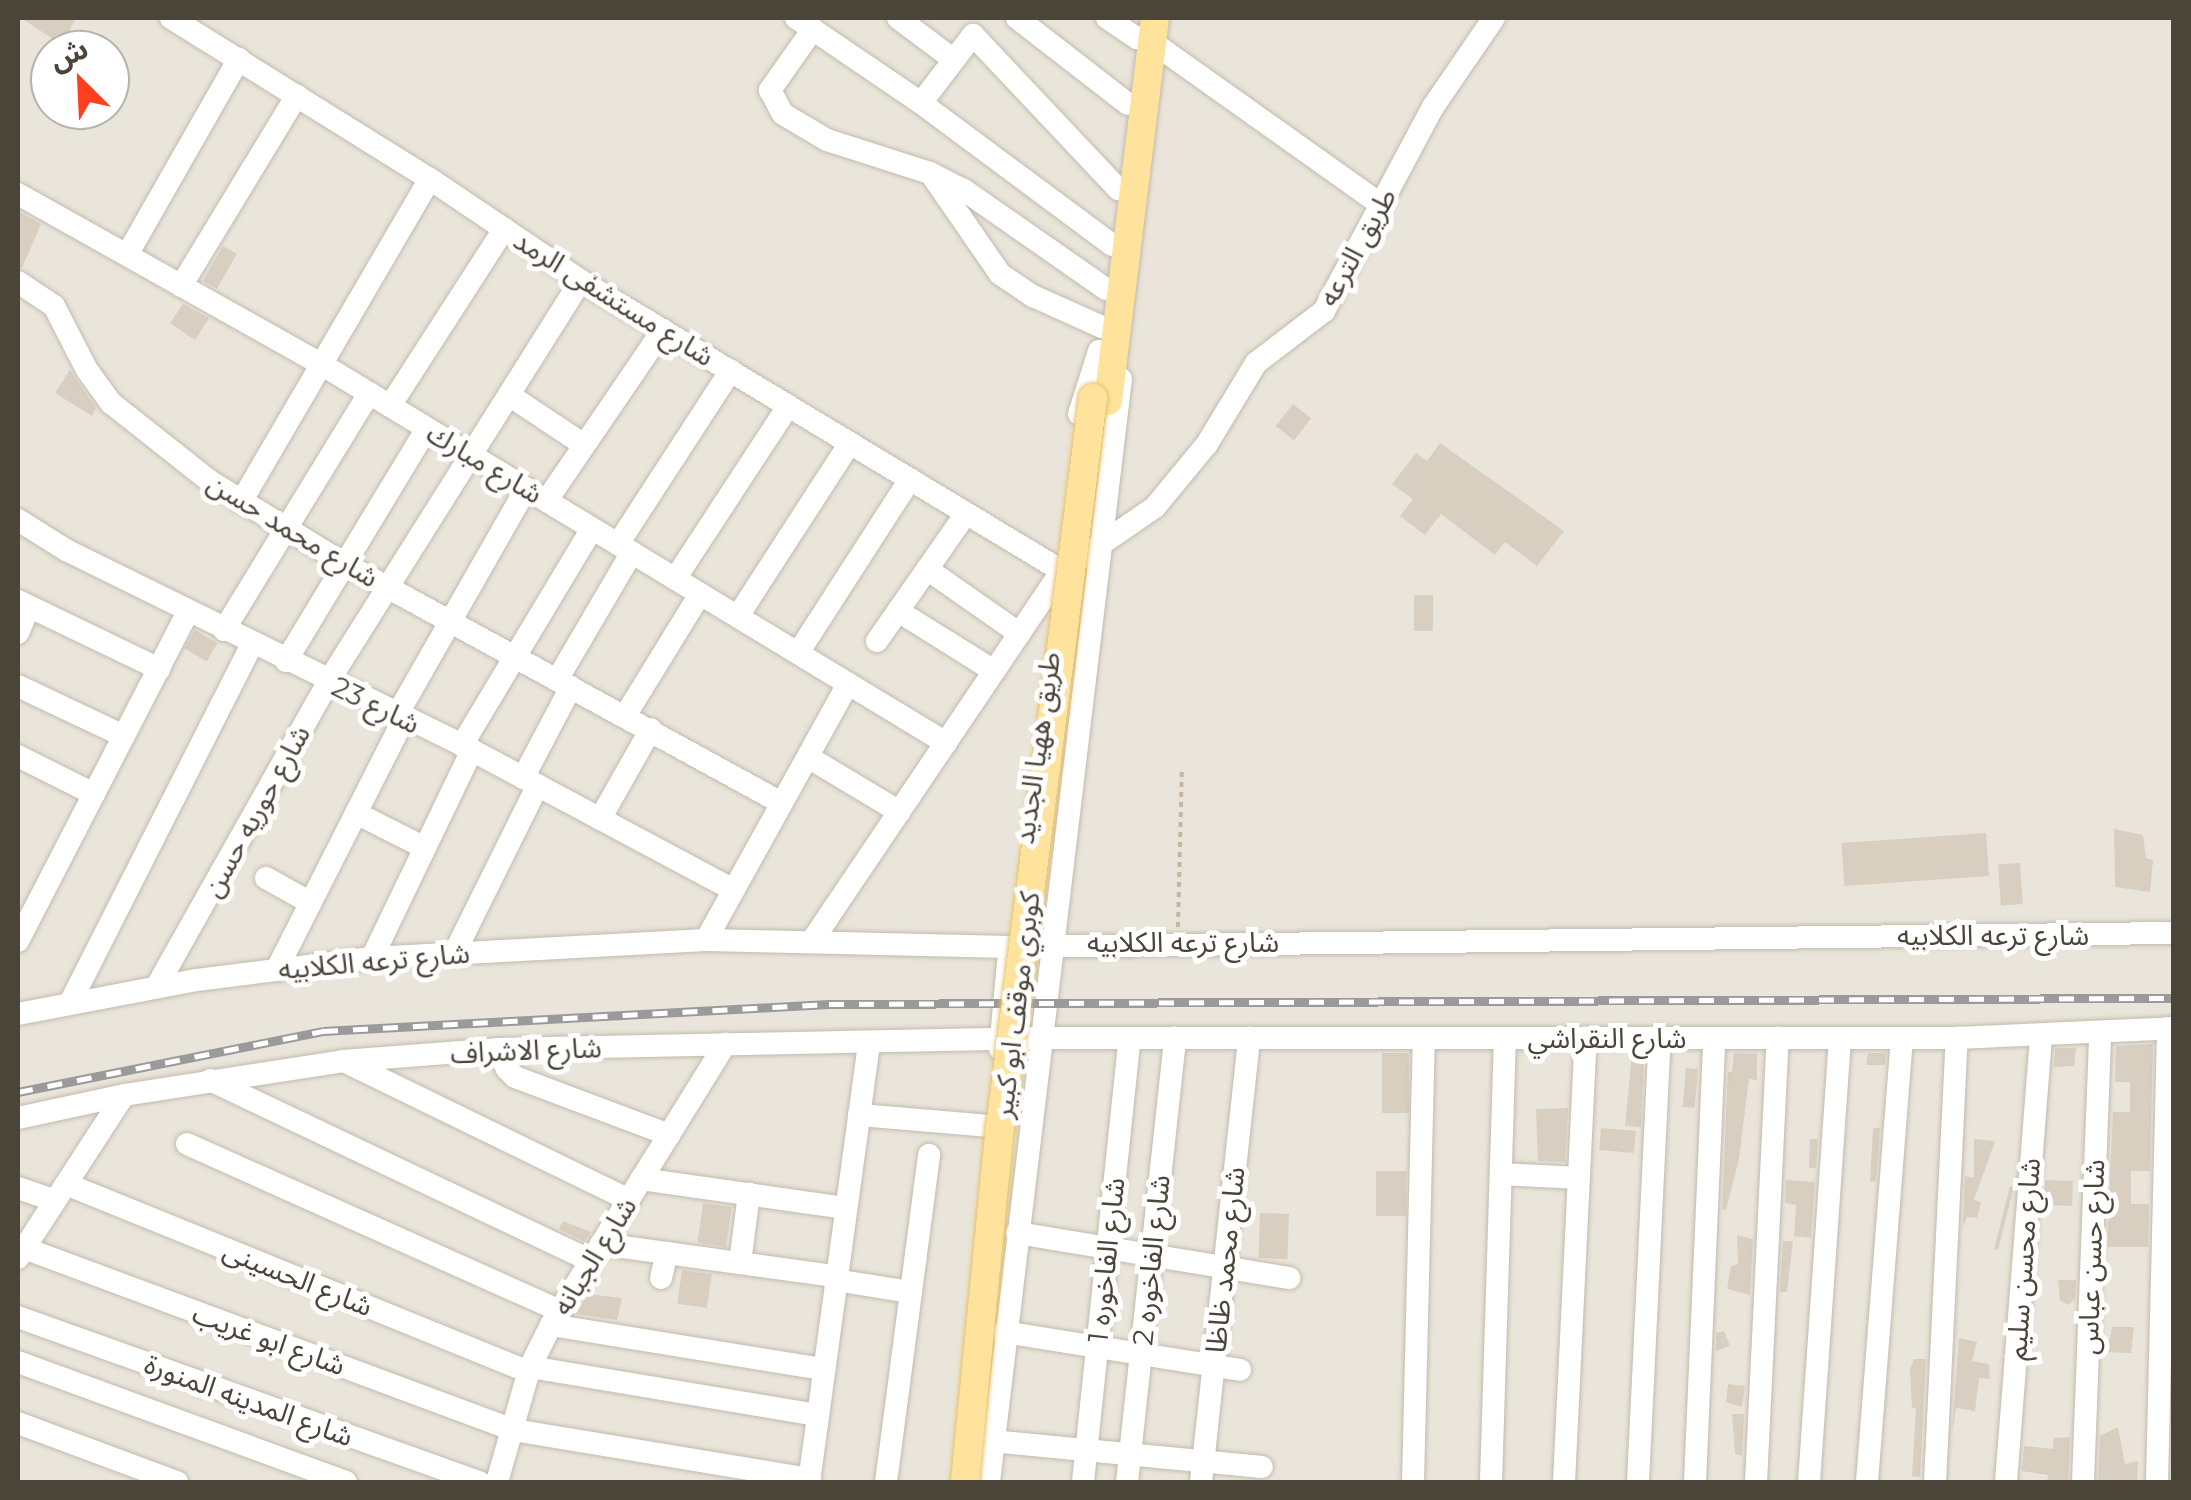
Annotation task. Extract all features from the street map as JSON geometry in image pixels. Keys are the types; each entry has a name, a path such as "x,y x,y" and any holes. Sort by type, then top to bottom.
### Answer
{"main road":[{"name":"طريق ههيا الجديد","path":"1105,343 1106,290 1128,104 1146,29"},
{"name":"طريق ههيا الجديد","path":"1105,343 1146,29"},
{"name":"كوبري موقف ابو كبير","path":"980,1482 1014,1130 1105,343"},
{"name":"كوبري موقف ابو كبير","path":"965,1482 1000,1128 1101,400"}],"street":[{"name":"شارع مستشفى الرمد","path":"170,18 430,179 581,281 1062,571"},
{"path":"898,18 954,60"},
{"path":"1017,18 1128,104"},
{"path":"1107,18 1146,29 1381,206"},
{"name":"طريق الترعه","path":"1062,571 1155,507 1208,444 1256,364 1324,311 1433,107 1494,18"},
{"path":"1106,290 964,190 930,173 828,140 775,105 770,90 804,23 922,103 1112,245"},
{"path":"922,103 973,35 1118,190"},
{"path":"127,255 238,59"},
{"path":"181,286 296,95"},
{"path":"930,173 1000,274 1105,343"},
{"path":"241,502 430,179"},
{"name":"شارع مبارك","path":"18,194 321,364 946,743"},
{"path":"390,406 504,229"},
{"name":"شارع حوريه حسن","path":"158,986 328,682 581,281"},
{"name":"شارع محمد حسن","path":"18,282 47,298 62,316 87,370 111,403 181,462 345,564 782,803"},
{"path":"277,969 451,621 536,494 584,446 663,330"},
{"name":"طريق ههيا الجديد","path":"989,1482 1051,943 1120,400 1105,343"},
{"name":"طريق ههيا الجديد","path":"956,1482 1010,946 1062,571 1079,414 1105,343"},
{"path":"454,952 531,782 564,684 625,548 731,370"},
{"path":"224,630 369,394"},
{"path":"509,395 584,446"},
{"path":"676,578 788,406"},
{"path":"286,660 427,428"},
{"path":"738,616 850,444"},
{"path":"798,653 910,479"},
{"path":"877,641 965,515"},
{"name":"شارع 23","path":"18,520 66,550 467,748 734,890"},
{"path":"372,958 467,748 592,529"},
{"path":"927,569 1020,634"},
{"path":"812,941 1062,571"},
{"path":"625,716 700,594"},
{"path":"18,633 23,604 159,668"},
{"path":"898,611 994,671"},
{"path":"18,940 188,612"},
{"path":"70,1003 252,644"},
{"path":"706,940 848,684"},
{"path":"18,686 124,736"},
{"path":"600,819 651,729"},
{"path":"808,757 900,812"},
{"path":"20,764 94,794"},
{"path":"356,813 425,848"},
{"path":"266,878 311,902"},
{"name":"شارع ترعه الكلابيه","path":"18,1014 158,986 372,958 706,940 1010,946 2174,933"},
{"path":"2157,1482 2171,1028"},
{"name":"شارع النقراشي","path":"1040,1038 1958,1038 2171,1028"},
{"name":"شارع حسن عباس","path":"2083,1482 2100,1032"},
{"name":"شارع محسن سليم","path":"2006,1482 2041,1035"},
{"name":"شارع الاشراف","path":"18,1118 124,1095 343,1061 498,1049 1040,1038"},
{"name":"شارع الفاخوره 1","path":"1083,1482 1130,1038"},
{"name":"شارع الفاخوره 2","path":"1127,1482 1175,1038"},
{"name":"شارع محمد ظاظا","path":"1202,1472 1248,1038"},
{"path":"1564,1482 1586,1038"},
{"path":"1638,1482 1660,1038"},
{"path":"1695,1482 1714,1038"},
{"path":"1756,1482 1778,1038"},
{"path":"1809,1482 1840,1038"},
{"path":"1867,1482 1902,1038"},
{"path":"1935,1482 1958,1038"},
{"path":"1413,1482 1424,1039"},
{"path":"1491,1482 1505,1039"},
{"path":"809,1481 868,1043"},
{"name":"شارع الجبانه","path":"497,1482 530,1370 556,1318 725,1044"},
{"path":"498,1049 506,1069 515,1077 669,1134"},
{"path":"343,1061 629,1200"},
{"path":"210,1080 596,1253 667,1253 911,1292"},
{"path":"23,1243 61,1193 124,1095"},
{"path":"859,1115 991,1126"},
{"path":"187,1144 556,1318 824,1369"},
{"path":"886,1482 929,1155"},
{"path":"1500,1174 1578,1178"},
{"path":"642,1179 846,1208"},
{"name":"شارع الحسينى","path":"18,1188 61,1193 530,1370 818,1415"},
{"path":"740,1263 749,1194"},
{"path":"1017,1233 1289,1278"},
{"name":"شارع ابو غريب","path":"23,1243 513,1430 709,1473 809,1481"},
{"path":"660,1278 667,1253"},
{"name":"شارع المدينه المنورة","path":"18,1317 480,1482"},
{"path":"1004,1332 1240,1370"},
{"path":"18,1362 318,1478 346,1482"},
{"path":"18,1423 177,1482"},
{"path":"992,1441 1130,1454 1202,1472 1262,1467"}],"path":[{"path":"1177,942 1182,768"}],"shaded area":[{"path":"18,18 2173,18 2173,1482 18,1482"}],"building":[{"path":"21,18 76,18 70,30 39,30"},
{"path":"18,211 41,224 22,268 18,267"},
{"path":"223,246 237,254 217,289 203,281"},
{"path":"183,304 209,318 195,340 170,323"},
{"path":"70,370 96,408 92,416 55,393"},
{"path":"1293,404 1311,418 1294,440 1276,426"},
{"path":"1440,443 1564,531 1537,566 1505,542 1495,555 1441,514 1425,535 1400,516 1413,499 1392,484 1416,453 1427,461"},
{"path":"1414,595 1433,595 1433,631 1414,631"},
{"path":"195,630 217,643 206,661 184,648"},
{"path":"2114,829 2143,835 2146,858 2153,860 2150,892 2115,887"},
{"path":"1986,833 1989,876 1844,886 1841,843"},
{"path":"2020,863 2023,904 2001,905 1998,865"},
{"path":"2153,1044 2150,1171 2131,1171 2131,1204 2149,1204 2148,1247 2107,1247 2113,1112 2130,1112 2130,1082 2115,1082 2116,1046"},
{"path":"2055,1048 2076,1048 2074,1066 2054,1067"},
{"path":"1382,1053 1409,1053 1409,1113 1382,1113"},
{"path":"1632,1053 1644,1053 1641,1127 1625,1126"},
{"path":"1734,1053 1757,1054 1757,1080 1749,1079 1739,1159 1726,1210 1722,1209 1728,1072 1732,1072"},
{"path":"1868,1053 1886,1053 1885,1065 1866,1065"},
{"path":"1686,1068 1698,1069 1695,1108 1683,1107"},
{"path":"1568,1108 1565,1162 1538,1161 1536,1109"},
{"path":"1601,1128 1636,1131 1634,1153 1599,1150"},
{"path":"1873,1128 1880,1128 1876,1181 1870,1182"},
{"path":"1810,1139 1818,1139 1816,1168 1809,1168"},
{"path":"1974,1139 1995,1141 1974,1200 1981,1202 1977,1218 1967,1217 1963,1227 1965,1176 1974,1178"},
{"path":"1376,1171 1406,1171 1406,1216 1376,1216"},
{"path":"1786,1180 1815,1182 1811,1238 1794,1236 1796,1205 1785,1203"},
{"path":"2045,1180 2073,1181 2072,1206 2044,1205"},
{"path":"2010,1186 2014,1187 1998,1250 1994,1249"},
{"path":"703,1203 732,1207 726,1247 697,1243"},
{"path":"1260,1213 1289,1214 1287,1259 1258,1258"},
{"path":"563,1221 591,1232 585,1242 559,1229"},
{"path":"1737,1235 1753,1239 1750,1295 1727,1289 1731,1266 1738,1264"},
{"path":"1783,1241 1793,1241 1787,1292 1780,1292"},
{"path":"682,1270 712,1274 707,1308 677,1304"},
{"path":"2058,1280 2076,1280 2075,1299 2068,1305 2060,1300"},
{"path":"588,1294 622,1298 617,1320 576,1314"},
{"path":"2112,1327 2134,1327 2131,1353 2107,1352"},
{"path":"1724,1331 1730,1346 1716,1351 1716,1333"},
{"path":"1959,1338 1977,1342 1972,1361 1989,1364 1990,1379 1979,1378 1975,1411 1956,1408 1952,1432"},
{"path":"1914,1359 1926,1359 1920,1477 1912,1476 1916,1408 1912,1408 1910,1369"},
{"path":"1728,1384 1745,1386 1742,1407 1726,1402"},
{"path":"1732,1414 1744,1414 1742,1456 1735,1454"},
{"path":"2118,1427 2125,1464 2138,1461 2137,1482 2098,1482 2100,1436"},
{"path":"2070,1437 2068,1482 2047,1482 2048,1475 2022,1471 2024,1446 2053,1449 2054,1438"}],"railway":[{"path":"18,1092 323,1031 829,1004 2174,998"}]}
